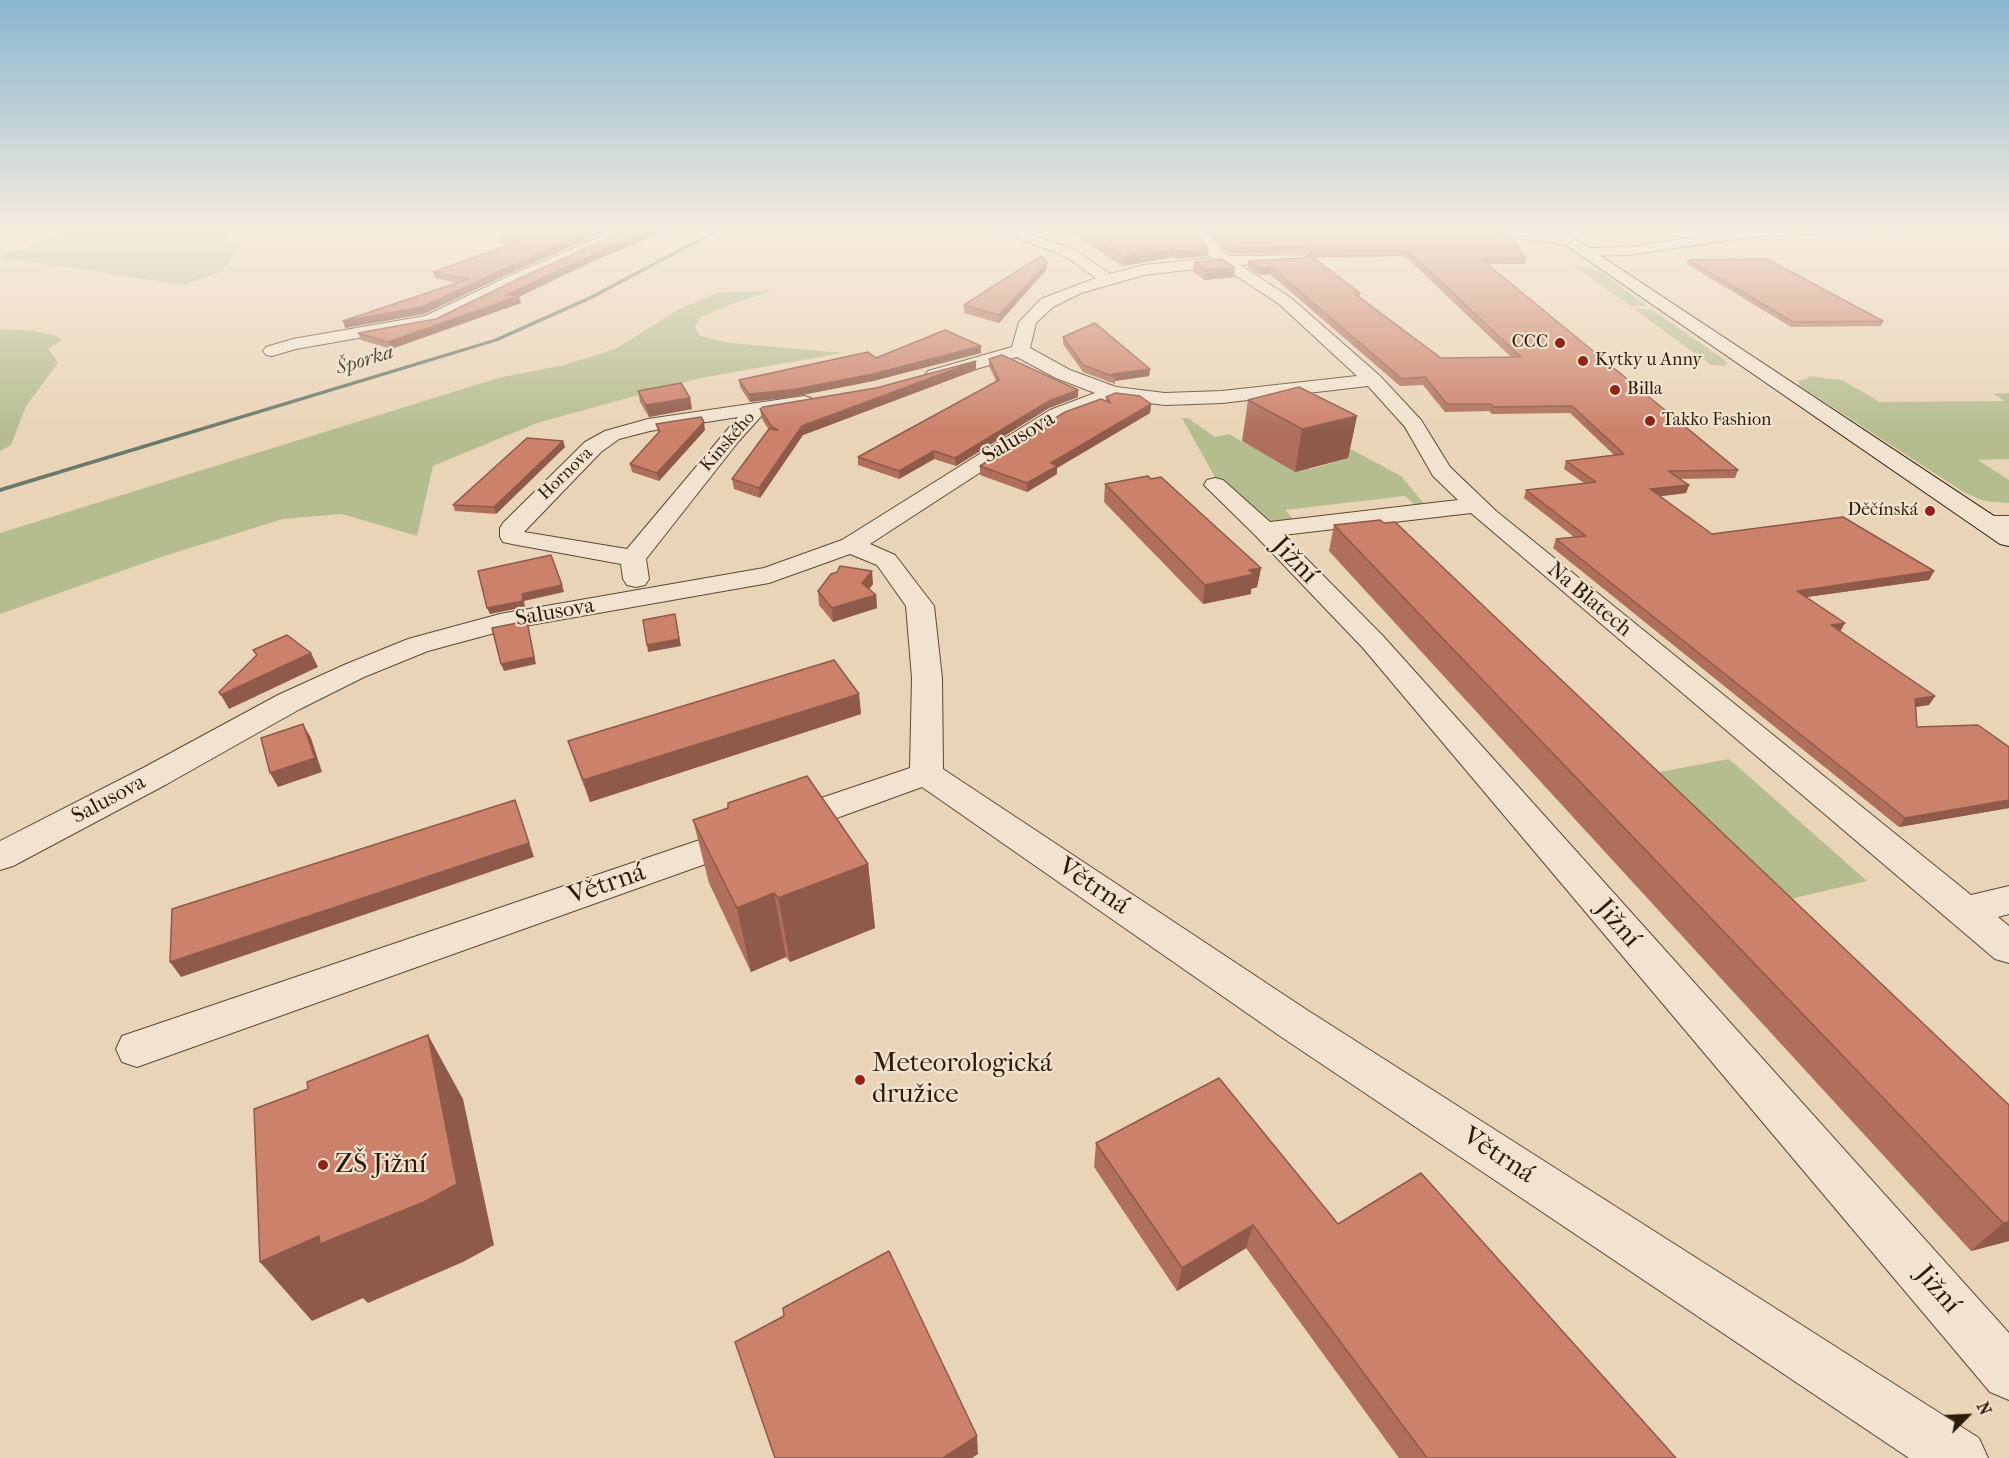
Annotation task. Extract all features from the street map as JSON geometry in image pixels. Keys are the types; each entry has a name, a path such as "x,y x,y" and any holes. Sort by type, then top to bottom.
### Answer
{"main road":[{"path":"1649,295 1998,523 2009,538"}],"street":[{"path":"272,351 293,344 431,320 482,295"},
{"path":"917,379 1020,350 1028,322 1047,303 1064,295"},
{"name":"Na Blatech","path":"1276,295 1373,380 1414,424 1441,471 1503,529 2009,948"},
{"name":"Salusova","path":"1020,350 1063,374 1113,393 1165,399 1222,397 1373,380"},
{"name":"Salusova","path":"0,857 290,702 418,645 510,620 769,575 850,545 1057,414 1113,393"},
{"name":"Kinského","path":"633,558 730,437 757,409 823,399"},
{"name":"Hornova","path":"633,558 512,537 512,528 593,447 612,435 648,425 757,409"},
{"name":"Jižní","path":"1215,485 1264,530 1373,642 2009,1373"},
{"path":"1264,530 1477,505"},
{"path":"850,545 886,560 920,606 927,678 926,774"},
{"path":"633,558 634,576 648,597"},
{"name":"Větrná","path":"137,1049 926,774 1292,1022 1959,1458"},
{"path":"1966,911 2009,900"}],"green space":[{"path":"712,295 758,295 701,317 695,326 700,336 730,343 843,353 700,378 537,423 433,466 417,536 342,514 283,519 164,556 0,614 0,533 498,378 564,365 615,349 678,310"},
{"path":"1615,295 1632,295 1647,306 1631,306"},
{"path":"1634,309 1651,309 1725,360 1727,364 1725,366 1711,365"},
{"path":"0,329 34,331 57,336 62,341 48,348 58,363 26,406 11,445 0,451"},
{"path":"1807,376 1842,380 1880,402 2005,401 1993,394 2009,393 2009,459 1978,460 2009,480 2009,503 1984,501 1965,493 1800,386 1798,381 1809,378"},
{"path":"1182,418 1188,418 1215,437 1229,434 1244,443 1311,469 1348,458 1337,442 1401,476 1426,506 1417,507 1405,496 1285,510 1296,522 1266,523 1216,479"},
{"path":"1729,759 1867,881 1752,908 1622,779"}],"building":[{"path":"421,295 448,295 422,307 343,321"},
{"path":"485,295 519,296 388,342 358,333 436,319"},
{"path":"980,295 1017,295 999,315 964,305"},
{"path":"1304,295 1356,295 1441,358 1521,357 1455,295 1525,295 1738,470 1668,471 1689,485 1650,489 1712,534 1843,517 1934,571 1797,591 1845,623 1831,625 1935,696 1915,699 1917,727 1978,725 2009,747 2009,800 1905,818 1556,539 1586,536 1526,490 1596,482 1566,461 1624,454 1572,406 1494,407 1491,404 1447,404 1425,377 1402,379"},
{"path":"1747,295 1834,295 1883,321 1793,322"},
{"path":"1095,323 1150,369 1112,374 1115,377 1083,365 1063,337"},
{"path":"945,330 981,346 873,374 791,390 749,394 739,380 868,352 876,358"},
{"path":"1002,355 1078,390 1049,401 955,458 934,451 899,471 858,457 999,380 989,359"},
{"path":"976,361 802,426 759,488 732,479 769,429 778,430 772,427 760,409 763,407 876,388"},
{"path":"681,383 690,398 646,405 638,391"},
{"path":"1299,387 1357,416 1302,429 1248,400"},
{"path":"1116,393 1140,396 1151,404 1051,463 1057,466 1027,483 980,466 1065,412 1101,399 1111,403 1106,397"},
{"path":"701,417 704,422 657,473 630,464 660,431 656,424"},
{"path":"527,438 563,441 494,507 453,505"},
{"path":"1148,476 1151,479 1161,477 1261,568 1249,570 1254,574 1205,585 1105,484"},
{"path":"1380,520 1384,523 1395,522 2009,1105 2009,1222 2003,1223 1334,525"},
{"path":"551,555 562,585 522,594 523,601 487,608 478,571"},
{"path":"840,566 872,571 862,583 876,595 832,608 818,591"},
{"path":"675,614 679,639 647,645 643,620"},
{"path":"527,621 534,657 501,664 492,628"},
{"path":"287,635 311,653 221,695 219,692 257,655 253,650"},
{"path":"834,660 859,694 583,780 568,741"},
{"path":"303,724 315,758 270,773 261,738"},
{"path":"807,776 868,864 778,898 774,893 737,908 693,820 728,808 728,803"},
{"path":"515,800 529,843 170,962 172,909"},
{"path":"428,1035 457,1184 424,1202 320,1244 319,1236 260,1262 254,1109 308,1089 307,1082"},
{"path":"1219,1078 1338,1224 1421,1173 1676,1458 1427,1458 1253,1225 1182,1268 1096,1143"},
{"path":"889,1251 977,1436 943,1458 775,1458 735,1342 784,1316 783,1308"}],"waterway":[{"name":"Šporka","path":"0,490 496,340 596,295"}],"place":[{"name":"CCC","path":"1560,343"},
{"name":"Kytky u Anny","path":"1583,361"},
{"name":"Billa","path":"1615,390"},
{"name":"Takko Fashion","path":"1650,421"},
{"name":"Děčínská","path":"1930,511"},
{"name":"Meteorologická družice","path":"860,1080"},
{"name":"ZŠ Jižní","path":"323,1165"}]}
